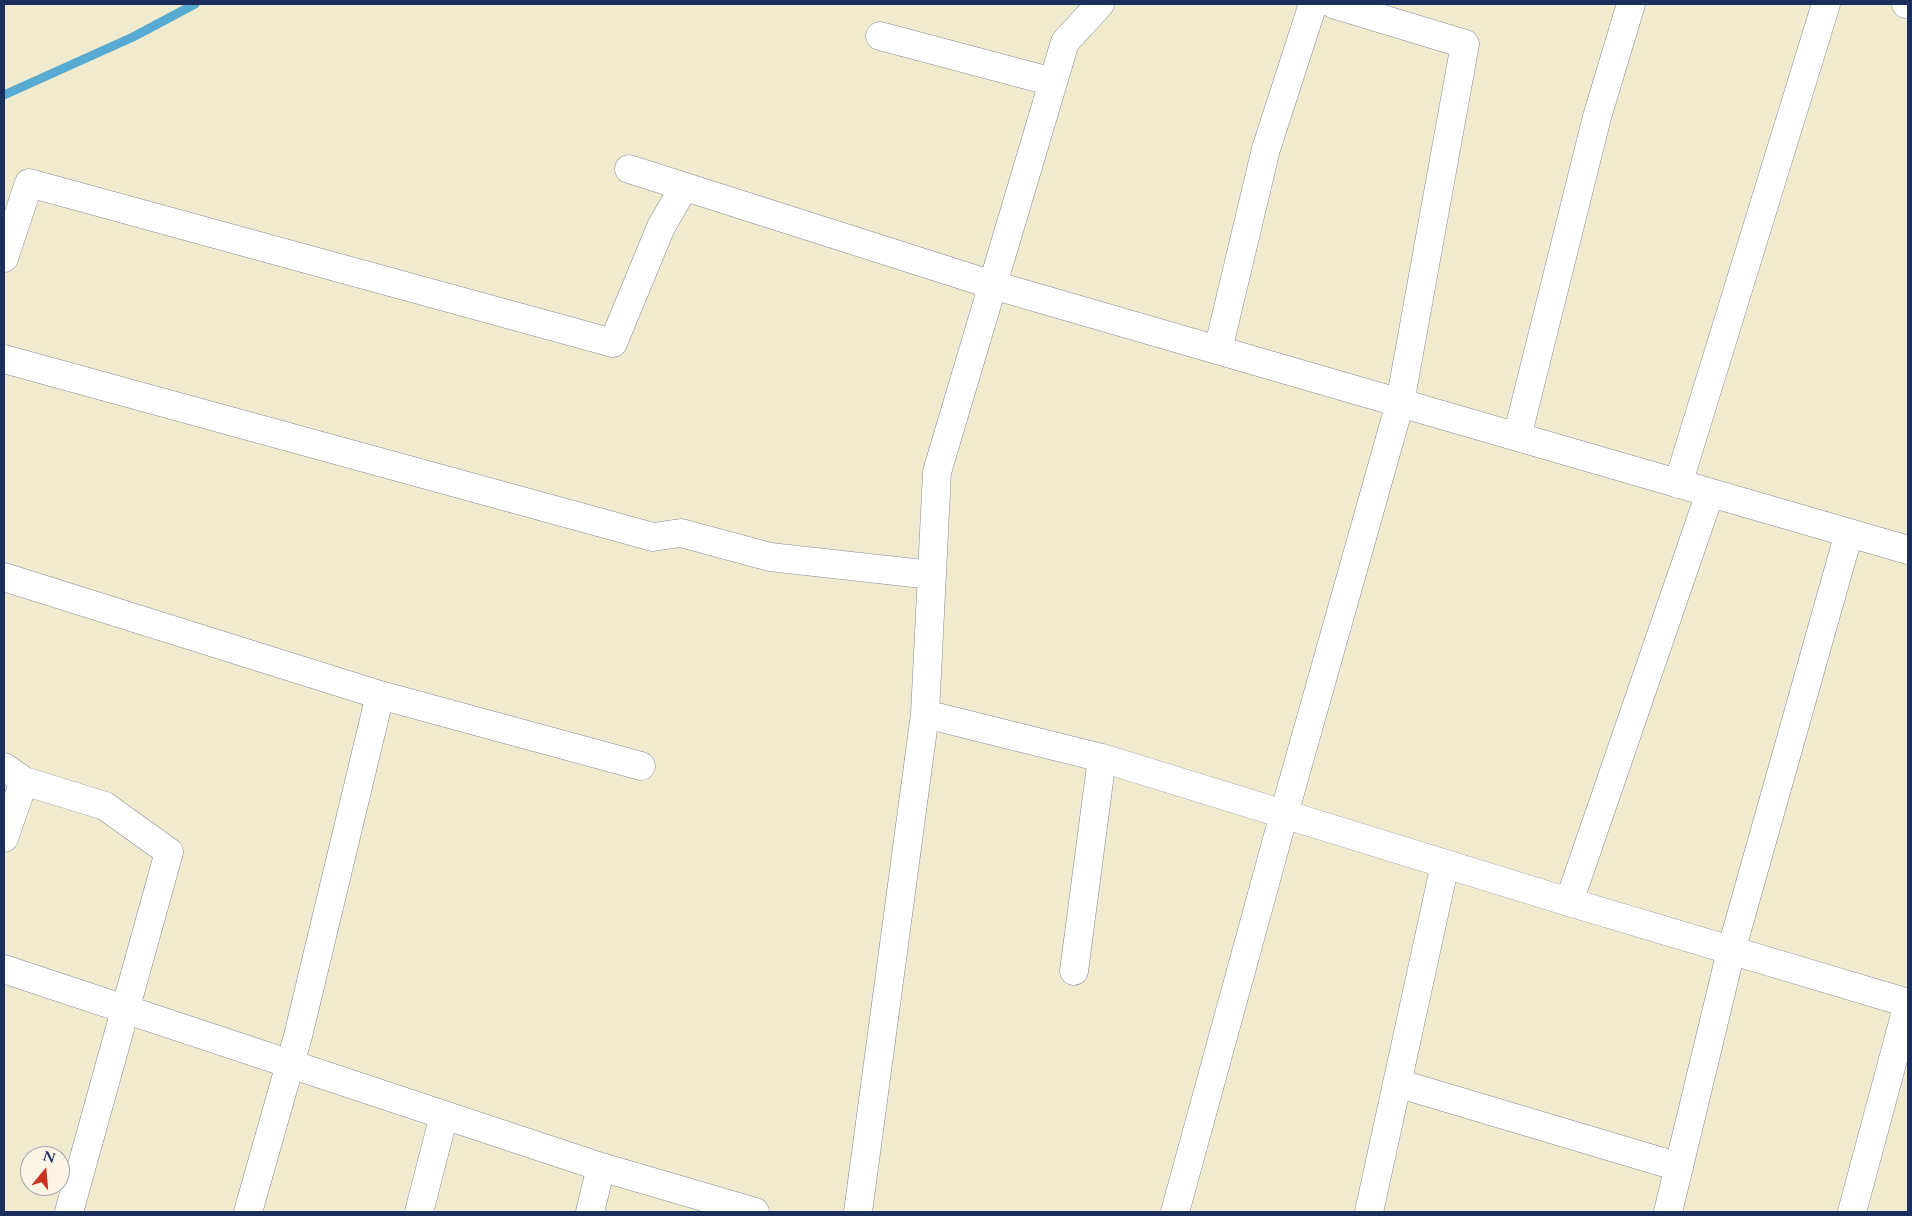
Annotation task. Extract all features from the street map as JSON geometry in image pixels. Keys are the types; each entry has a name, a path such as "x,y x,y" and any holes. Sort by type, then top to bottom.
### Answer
{"street":[{"path":"858,1212 925,714 937,472 1065,42 1100,4"},
{"path":"1218,350 1266,149 1313,4"},
{"path":"1175,1212 1284,814 1400,403 1465,44 1332,4"},
{"path":"1517,437 1597,117 1631,4"},
{"path":"1678,484 1826,4"},
{"path":"880,36 1053,82"},
{"path":"629,169 994,285 1908,550"},
{"path":"4,258 29,184 613,343 661,227 684,187"},
{"path":"4,359 653,537 681,533 770,557 932,575"},
{"path":"1569,902 1710,493"},
{"path":"1668,1212 1731,951 1848,533"},
{"path":"4,577 380,694 641,766"},
{"path":"248,1212 298,1036 380,694"},
{"path":"925,714 1102,758 1444,864 1908,1004 1852,1212"},
{"path":"1074,971 1102,758"},
{"path":"4,838 14,774 105,806 169,852 69,1212"},
{"path":"1369,1212 1444,864"},
{"path":"4,969 602,1167 755,1212"},
{"path":"1397,1083 1679,1167"},
{"path":"419,1212 444,1114"},
{"path":"590,1212 602,1167"}],"waterway":[{"path":"4,95 133,37 195,4"}]}
